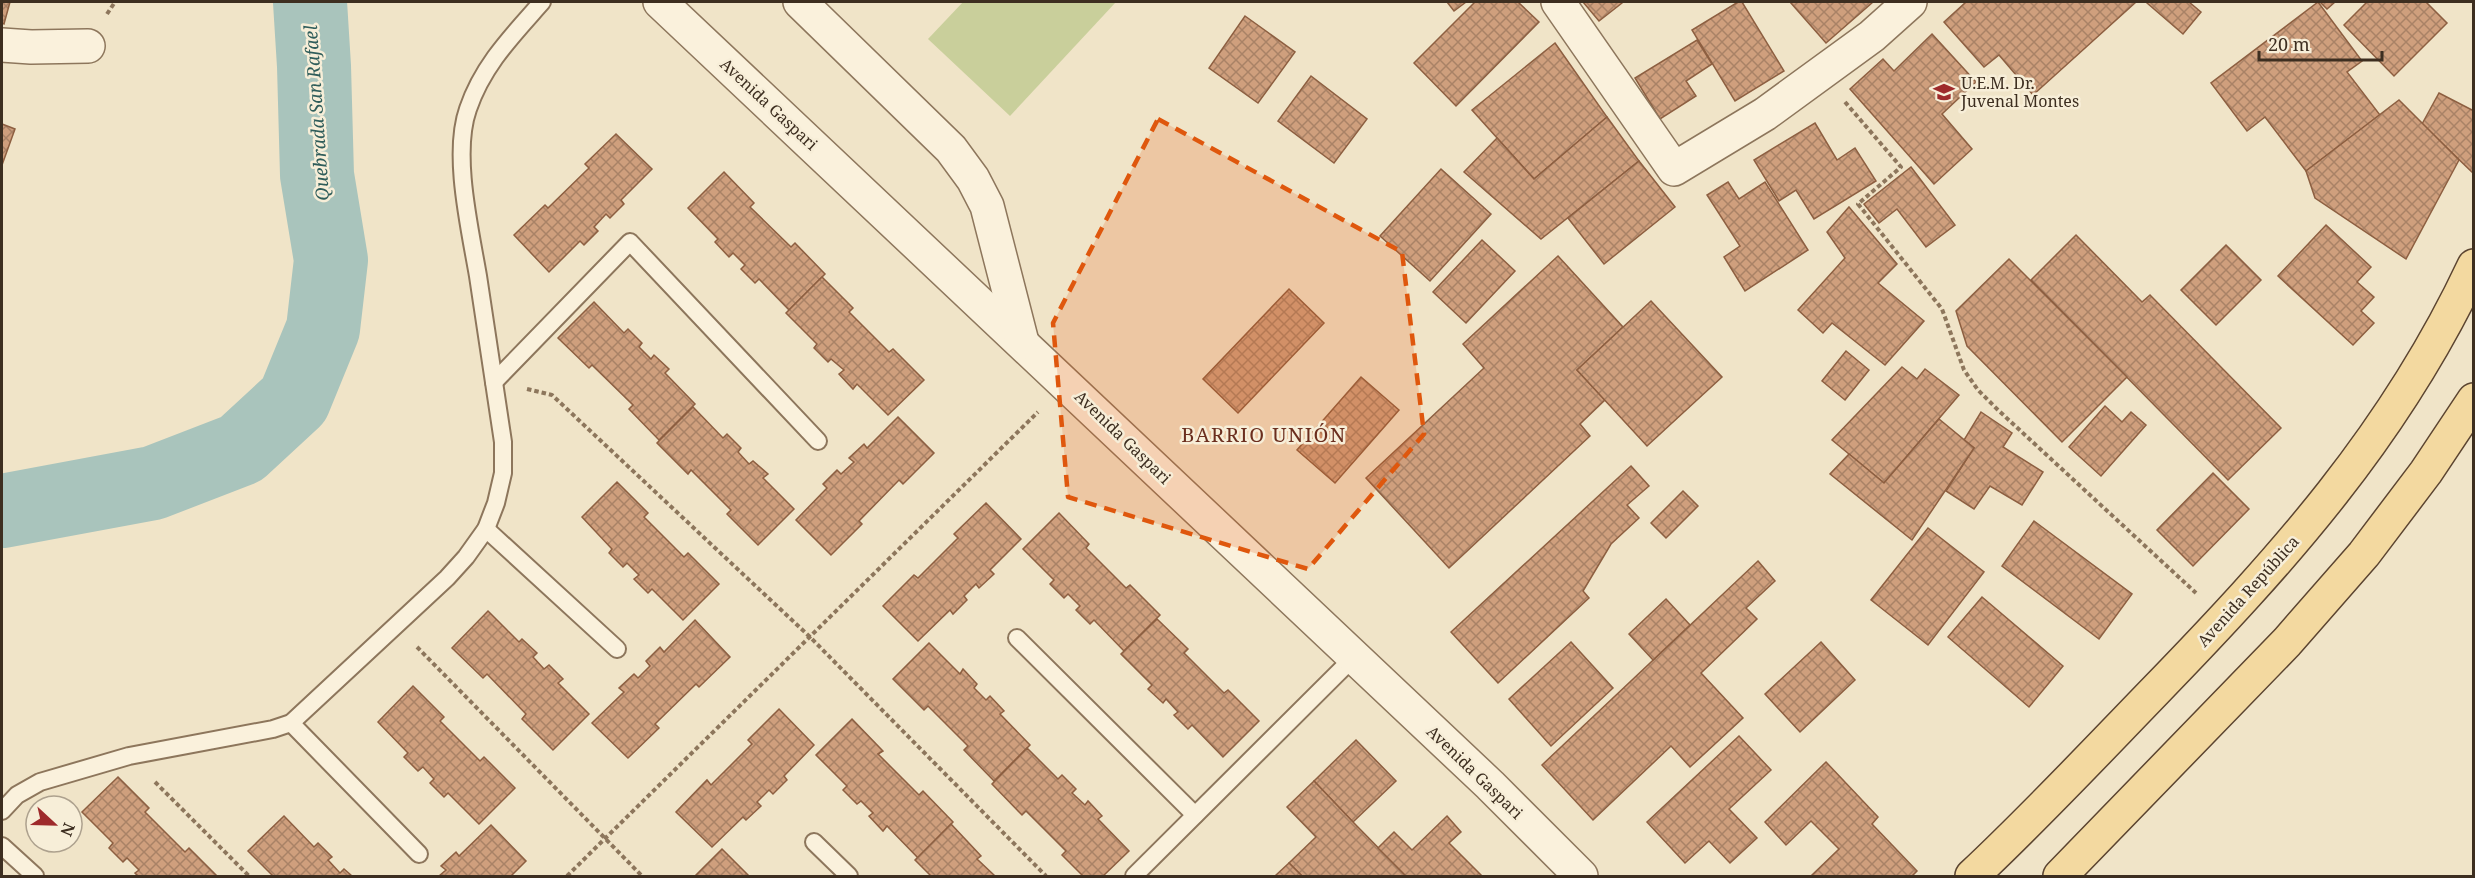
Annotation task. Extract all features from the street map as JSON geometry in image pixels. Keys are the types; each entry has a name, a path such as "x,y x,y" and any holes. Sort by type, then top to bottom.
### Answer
{"main road":[{"name":"Avenida República","path":"1972,876 2020,831 2224,619 2317,515 2376,437 2423,365 2474,266"},
{"path":"2060,876 2287,642 2364,554 2426,472 2474,400"}],"street":[{"name":"Avenida Gaspari","path":"660,2 1490,785 1574,874"},
{"path":"800,2 951,149 973,179 987,206 1022,342"},
{"path":"1558,2 1674,169 1765,114 1872,36 1910,2"},
{"path":"2,45 88,46"}],"lane":[{"path":"2,811 17,795 40,782 129,756 273,729 291,723 447,578 486,529 496,503 503,473 503,442 468,218 460,145 467,111 483,72 504,44 542,2"},
{"path":"494,382 630,242 818,441"},
{"path":"486,529 617,649"},
{"path":"1017,638 1195,815"},
{"path":"1134,876 1354,657"},
{"path":"291,723 419,855"},
{"path":"814,842 849,876"},
{"path":"2,846 35,876"}],"path":[{"path":"1821,74 1901,167 1857,204 1942,309 1964,370 1978,390 2224,619"},
{"path":"494,382 552,395 810,637 1046,876"},
{"path":"567,876 1066,384"},
{"path":"396,625 642,876"},
{"path":"129,756 249,876"}],"highlighted area":[{"path":"1158,119 1402,252 1424,434 1308,569 1068,497 1053,323"}],"green space":[{"path":"963,2 1116,2 1010,116 928,39"}],"building":[{"path":"2,2 10,2 4,24 2,23"},
{"path":"1447,2 1466,2 1454,11"},
{"path":"1475,2 1518,2 1539,22 1456,106 1414,63"},
{"path":"1583,2 1621,2 1622,3 1599,21"},
{"path":"1738,2 1742,2 1784,71 1735,101 1692,30"},
{"path":"1790,2 1873,2 1826,43"},
{"path":"1966,2 2136,2 2033,95 1999,55 1984,67 1944,22"},
{"path":"2148,2 2189,2 2201,12 2183,34"},
{"path":"2318,2 2362,61 2347,72 2380,115 2306,171 2265,117 2247,131 2211,83"},
{"path":"2320,2 2335,2 2327,9"},
{"path":"2367,2 2426,2 2447,23 2394,76 2344,25"},
{"path":"1245,16 1295,52 1258,103 1209,68"},
{"path":"1932,34 1976,82 1942,114 1972,149 1934,184 1850,89 1883,59 1894,71"},
{"path":"1697,40 1712,64 1686,81 1696,96 1660,119 1635,78"},
{"path":"1555,43 1607,117 1534,179 1472,110"},
{"path":"1311,76 1367,119 1334,163 1278,121"},
{"path":"2439,93 2474,111 2474,174 2422,124"},
{"path":"2399,100 2459,160 2406,259 2315,198 2306,171"},
{"path":"1607,117 1639,161 1541,239 1464,172 1497,138 1534,179"},
{"path":"1815,123 1837,160 1855,148 1876,181 1814,219 1796,190 1779,201 1754,160"},
{"path":"2,124 15,129 2,165"},
{"path":"616,134 652,169 621,200 624,204 610,218 606,214 594,227 598,231 584,245 580,241 549,272 514,235 545,205 548,208 589,168 585,164"},
{"path":"1639,161 1675,207 1604,264 1568,218"},
{"path":"1911,167 1955,225 1926,247 1897,209 1879,223 1864,204"},
{"path":"1441,169 1491,214 1430,281 1380,236"},
{"path":"724,172 754,203 750,207 791,247 795,243 825,274 789,310 759,279 755,283 741,269 745,265 733,253 729,257 715,242 718,239 688,208"},
{"path":"1728,182 1739,199 1765,182 1808,250 1745,291 1724,257 1740,246 1707,195"},
{"path":"1849,207 1897,264 1878,283 1924,321 1885,365 1832,323 1823,333 1798,310 1845,258 1827,232"},
{"path":"2326,225 2371,267 2357,282 2374,297 2361,311 2374,323 2353,345 2278,276"},
{"path":"2076,235 2142,302 2150,295 2281,428 2228,480 2031,280"},
{"path":"1482,240 1515,271 1466,323 1433,292"},
{"path":"2226,245 2261,280 2216,325 2181,290"},
{"path":"1558,256 1623,327 1577,370 1605,400 1580,424 1590,436 1449,568 1366,478 1484,368 1463,344"},
{"path":"2009,259 2127,377 2062,442 1967,346 1956,311"},
{"path":"822,277 853,308 849,312 889,352 893,349 924,380 888,415 857,384 853,389 839,374 844,370 831,359 828,362 814,348 817,344 786,313"},
{"path":"1289,289 1324,323 1238,413 1203,379"},
{"path":"1651,301 1722,377 1647,446 1577,370"},
{"path":"594,302 624,333 628,329 642,343 639,347 651,359 654,355 669,369 665,373 695,404 659,440 629,409 633,405 592,365 589,368 558,338"},
{"path":"1846,351 1869,370 1845,400 1822,381"},
{"path":"1902,367 1917,379 1925,369 1959,395 1884,483 1832,440"},
{"path":"1361,377 1399,410 1335,483 1297,450"},
{"path":"2105,406 2122,422 2131,412 2146,425 2101,476 2069,447"},
{"path":"693,407 723,438 727,434 741,448 738,452 749,464 753,461 768,474 763,478 794,509 758,545 727,514 731,510 691,470 688,474 657,443"},
{"path":"1981,412 2012,433 2003,447 2043,472 2022,505 1990,486 1974,509 1946,491 1974,448 1964,440"},
{"path":"898,417 934,453 903,484 899,480 859,521 862,524 831,555 796,520 827,488 823,484 837,470 841,474 854,462 849,458 864,444 867,448"},
{"path":"1939,419 1974,448 1912,540 1830,474 1849,454 1884,483"},
{"path":"1631,466 1649,486 1627,505 1639,518 1611,544 1583,591 1589,598 1498,683 1451,632"},
{"path":"2213,473 2249,509 2193,566 2157,530"},
{"path":"617,482 648,513 644,517 684,557 688,553 719,584 683,620 652,589 648,593 634,579 639,575 627,563 623,567 609,553 612,549 582,517"},
{"path":"1683,491 1698,506 1666,538 1651,523"},
{"path":"986,503 1021,539 990,570 994,574 979,588 976,584 964,596 967,600 953,614 950,610 918,641 883,606 914,575 918,578 958,538 954,534"},
{"path":"1059,513 1089,544 1086,548 1126,588 1130,585 1160,615 1124,651 1094,620 1090,624 1076,610 1080,606 1068,594 1064,598 1050,584 1054,580 1023,549"},
{"path":"2034,521 2132,594 2099,639 2002,566"},
{"path":"1928,528 1984,572 1928,645 1871,600"},
{"path":"1758,561 1775,581 1746,608 1757,619 1701,673 1743,718 1690,767 1671,746 1593,820 1542,765"},
{"path":"1982,597 2063,666 2029,707 1948,637"},
{"path":"1666,599 1690,625 1653,660 1629,634"},
{"path":"488,611 519,642 522,639 537,653 533,657 544,669 549,665 563,679 558,683 589,714 553,750 522,719 526,714 487,674 483,678 452,648"},
{"path":"1157,619 1188,649 1184,653 1224,693 1228,690 1259,721 1223,757 1192,725 1188,729 1174,715 1178,712 1166,699 1163,703 1148,689 1152,685 1121,654"},
{"path":"695,620 730,657 699,687 696,684 655,724 659,728 628,758 592,723 624,692 619,688 634,674 638,678 650,666 646,661 660,647 664,652"},
{"path":"1571,642 1613,688 1551,746 1509,699"},
{"path":"1821,642 1855,680 1800,732 1765,694"},
{"path":"929,643 960,674 963,669 977,684 974,688 986,700 990,696 1004,711 1000,714 1030,745 994,781 964,750 968,746 928,706 924,710 893,679"},
{"path":"413,686 444,717 440,721 480,761 484,757 515,788 479,824 448,793 444,797 430,783 434,779 423,767 418,771 404,757 408,753 378,722"},
{"path":"779,709 814,745 784,776 787,780 773,794 769,790 757,802 761,806 746,820 743,817 712,847 676,812 707,780 711,785 752,744 748,740"},
{"path":"852,719 883,751 878,754 919,795 923,791 953,822 918,858 887,826 883,831 869,816 873,813 861,801 857,804 843,790 847,786 816,755"},
{"path":"1739,736 1771,770 1729,809 1757,838 1730,863 1709,841 1685,863 1647,822"},
{"path":"1356,740 1396,781 1353,822 1314,781"},
{"path":"1027,748 1058,779 1062,775 1076,789 1072,793 1085,805 1088,801 1102,816 1098,819 1129,851 1103,876 1083,876 1062,855 1066,851 1026,811 1022,815 992,784"},
{"path":"1826,762 1878,817 1872,824 1917,871 1912,876 1811,876 1839,849 1811,821 1786,845 1765,822"},
{"path":"118,777 149,808 145,812 185,852 189,848 217,876 138,876 135,873 139,870 127,858 123,862 109,848 113,843 84,814 84,810"},
{"path":"1314,781 1406,876 1302,876 1289,863 1316,837 1287,807"},
{"path":"284,816 314,847 318,843 332,857 328,860 340,873 344,869 352,876 273,876 248,851"},
{"path":"1447,816 1461,832 1449,843 1482,876 1406,876 1378,848 1394,832 1412,850"},
{"path":"951,824 981,856 977,859 995,876 931,876 915,860"},
{"path":"491,825 526,861 511,876 439,876 446,870 441,866 456,852 459,856"},
{"path":"722,849 749,876 695,876"},
{"path":"1289,863 1302,876 1275,876"}],"waterway":[{"name":"Quebrada San Rafael","path":"2,511 153,483 241,449 294,400 323,329 331,260 317,175 310,2"}],"place":[{"name":"U.E.M. Dr. Juvenal Montes","path":"1944,92"}],"district":[{"name":"BARRIO UNIÓN","path":"1264,434"}]}
